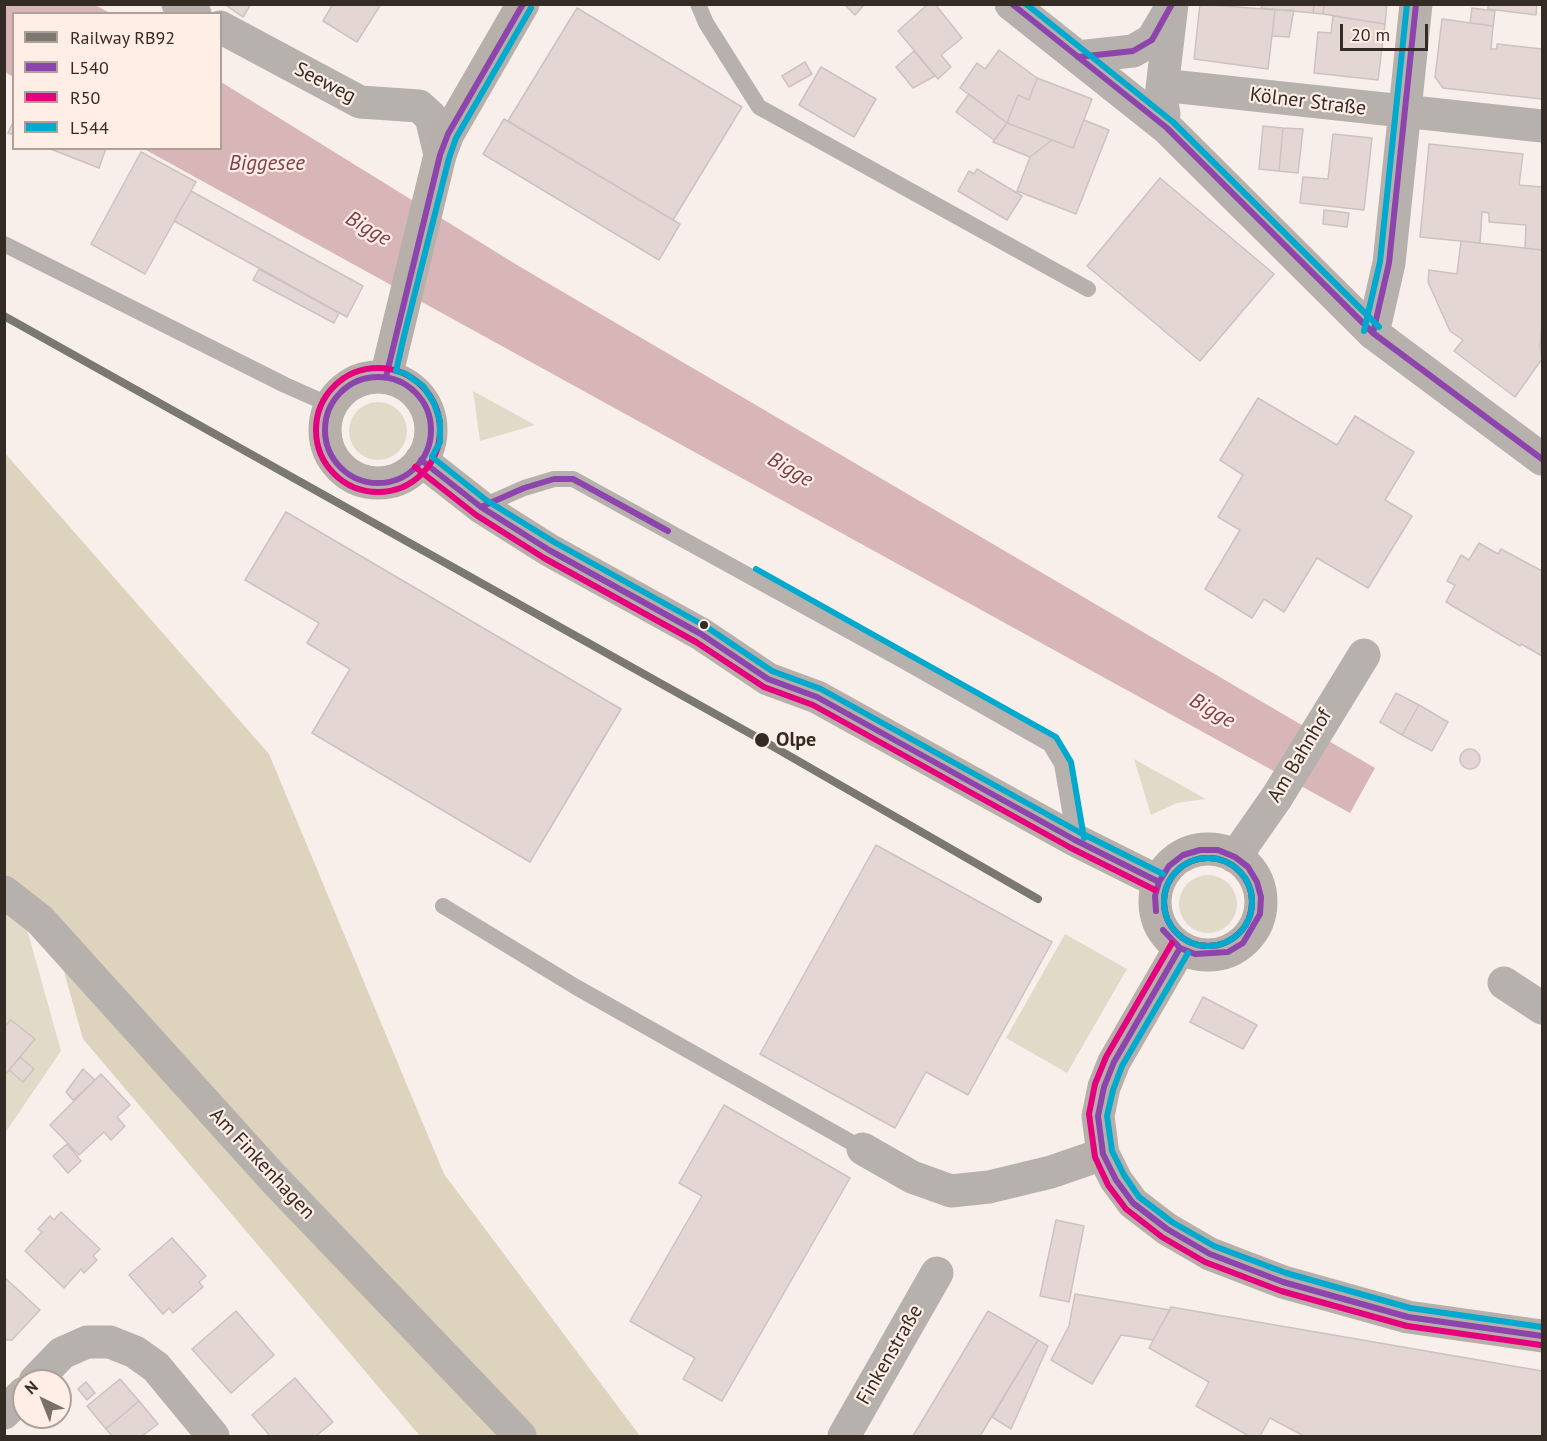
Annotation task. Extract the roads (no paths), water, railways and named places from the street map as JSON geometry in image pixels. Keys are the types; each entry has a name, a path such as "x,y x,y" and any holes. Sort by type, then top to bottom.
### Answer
{"main road":[{"path":"386,376 439,158 448,134 523,4"},
{"path":"369,376 386,376 402,382 416,392 426,406 431,423 431,440 421,460 412,471 396,480 378,484 360,481 344,472 332,458 325,441 324,422 330,405 340,391 353,381 369,376"},
{"path":"421,460 482,507 549,550 701,634 768,679 817,698 1076,840 1159,882"},
{"path":"1200,850 1218,850 1235,856 1248,867 1257,882 1261,897 1260,915 1254,930 1243,943 1220,954 1195,954 1180,948 1168,938 1158,918 1155,896 1159,882 1169,866 1183,855 1200,850"},
{"path":"1180,948 1114,1062 1104,1087 1098,1116 1103,1154 1116,1180 1133,1203 1167,1229 1210,1254 1283,1282 1408,1317 1542,1336"}],"street":[{"path":"178,4 192,12"},
{"path":"1011,4 1167,128 1373,333 1542,459"},
{"path":"1373,333 1389,263 1416,4"},
{"path":"1078,57 1133,51 1152,40 1172,5"},
{"path":"1167,128 1161,97 1172,5"},
{"name":"Seeweg","path":"222,28 360,102 419,106 431,117 439,158"},
{"name":"Kölner Straße","path":"1180,87 1404,113 1542,126"},
{"name":"Am Bahnhof","path":"1235,856 1277,797 1364,655"},
{"name":"Am Finkenhagen","path":"4,892 40,920 274,1179 520,1437"},
{"path":"1504,983 1542,1008"},
{"path":"862,1149 912,1177 951,1191 989,1187 1051,1172 1103,1154"},
{"name":"Finkenstraße","path":"844,1437 937,1273"},
{"path":"47,1369 62,1353 87,1342 110,1342 135,1352 156,1368 213,1437"}],"lane":[{"path":"698,4 705,23 759,107 1088,289"},
{"path":"4,244 285,385 330,405"},
{"path":"482,507 524,488 554,479 573,479 924,672 1050,744 1062,764 1076,840"},
{"path":"443,906 576,987 862,1149"}],"water":[{"path":"5,4 95,5 108,12 12,12 12,76 5,72"},
{"name":"Biggesee","path":"222,83 517,265 1375,768 1350,813 146,150 222,150"}],"rail line":[{"name":"RB92","path":"4,316 760,739 1038,899"}],"place":[{"name":"Olpe","path":"762,740"}],"water label":[{"name":"Bigge","path":"368,229"},
{"name":"Bigge","path":"790,470"},
{"name":"Bigge","path":"1212,711"}]}
